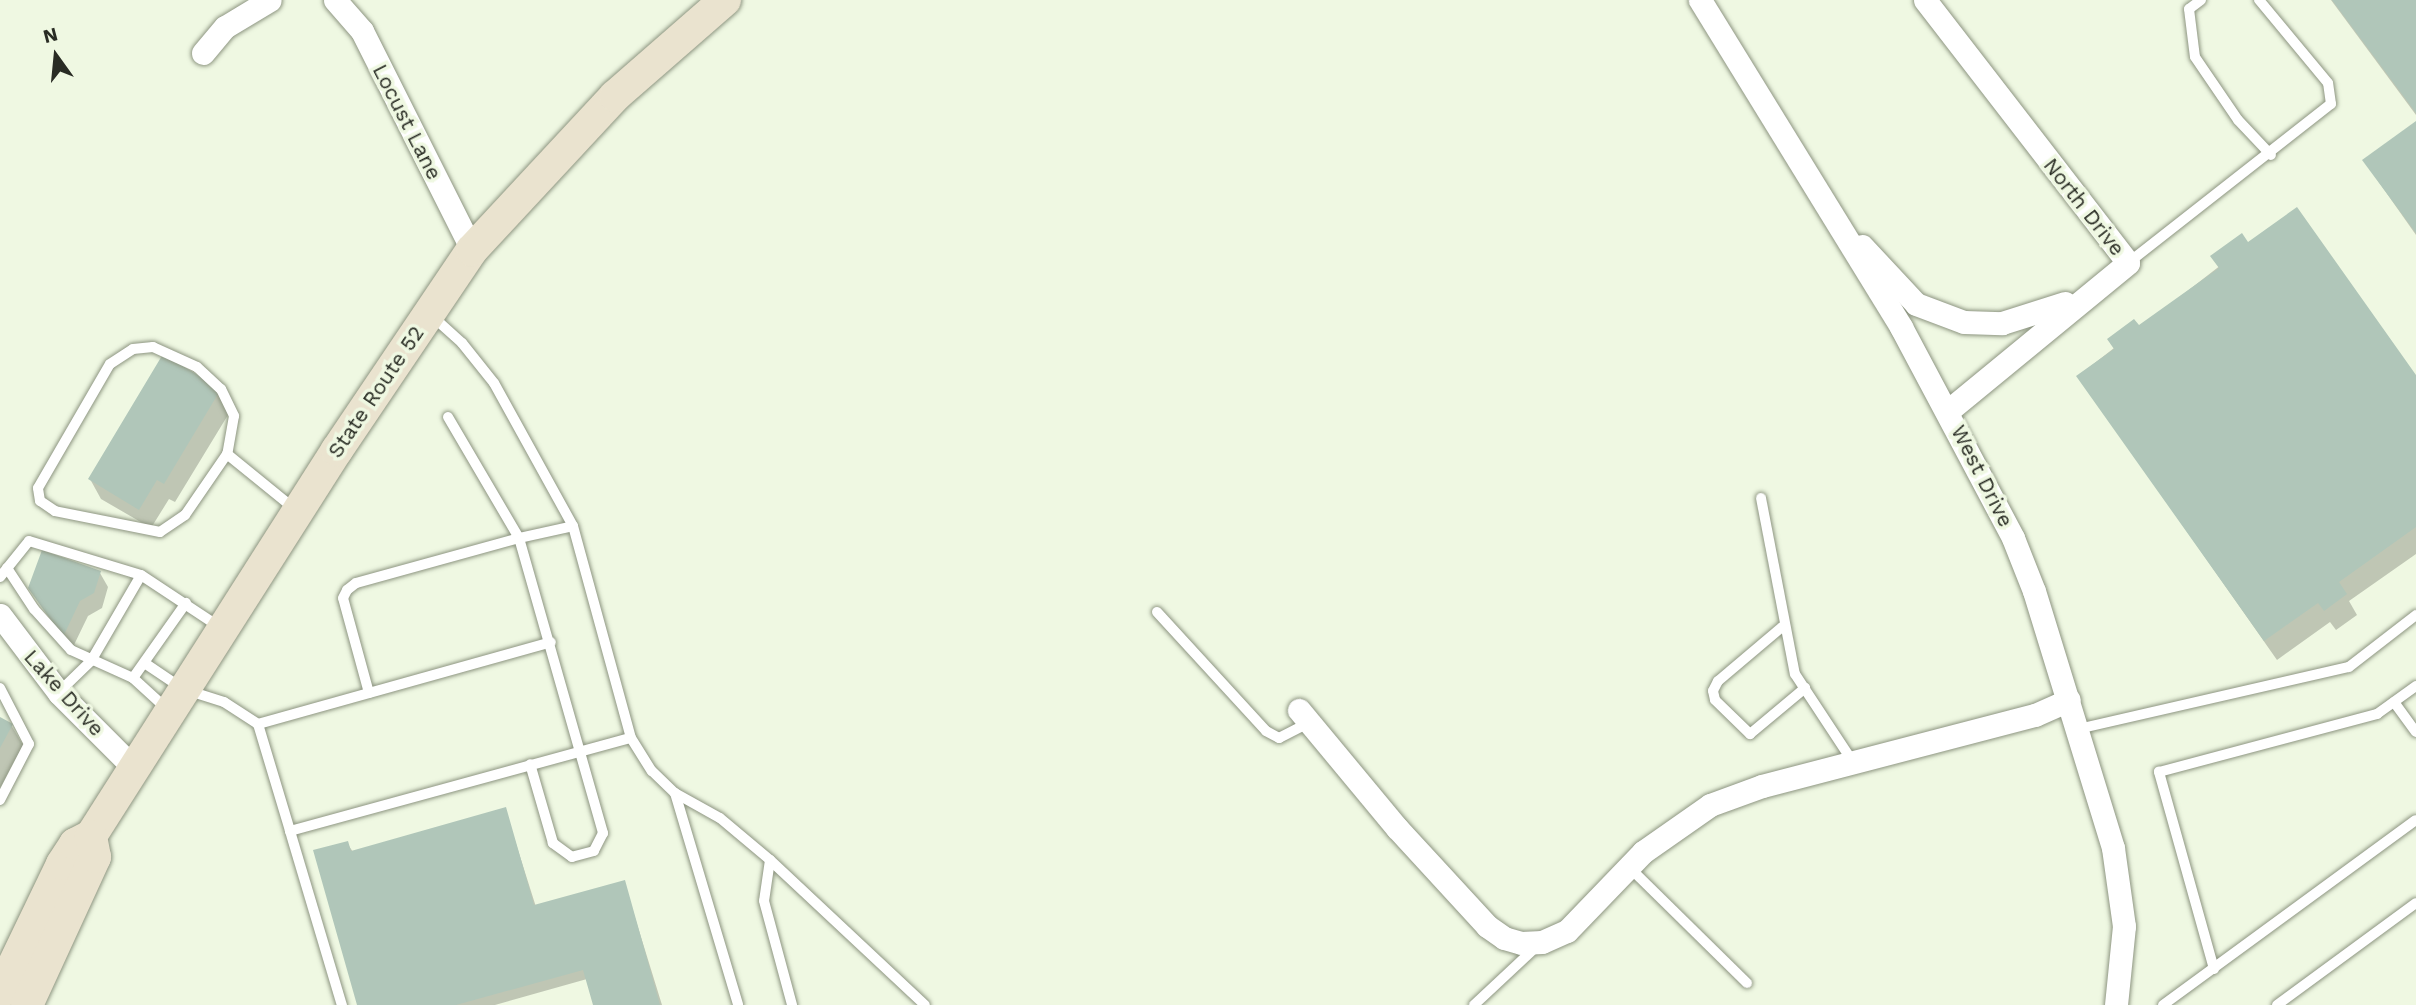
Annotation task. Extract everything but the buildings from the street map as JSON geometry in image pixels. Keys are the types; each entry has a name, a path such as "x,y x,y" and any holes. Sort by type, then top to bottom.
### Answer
{"main road":[{"name":"State Route 52","path":"0,993 62,864 75,844 91,836 132,766 471,250 615,96 725,0"},
{"name":"State Route 52","path":"27,1005 95,857 91,836"}],"street":[{"path":"203,52 225,27 270,0"},
{"name":"Locust Lane","path":"335,0 362,31 471,250"},
{"name":"West Drive","path":"1700,0 1949,410 2013,538 2069,700 2113,848 2124,926 2116,1005"},
{"name":"North Drive","path":"1925,0 2128,263 1949,410"},
{"path":"1825,206 1916,304 1964,322 2002,323 2053,309 2099,286"},
{"name":"Lake Drive","path":"0,615 59,692 132,766"},
{"path":"1304,717 1487,926 1504,938 1542,942 1567,931 1630,868 1683,821 1710,805 1853,762 2035,715 2069,700"}],"lane":[{"path":"2201,0 2189,9 2194,57 2238,120 2271,155"},
{"path":"2128,263 2271,155 2331,104 2328,83 2259,0"},
{"path":"429,314 463,342 494,383 573,526 631,738 652,771 675,793 720,818 770,860 925,1005"},
{"path":"153,347 197,367 221,389 234,416 227,454 185,515 160,532 55,511 40,501 38,488 110,364 133,349 153,347"},
{"path":"448,416 519,538 604,833 594,851 572,857 553,843 530,764"},
{"path":"227,454 299,512"},
{"path":"1761,498 1782,627 1794,674 1853,762"},
{"path":"369,693 342,598 347,590 356,583 519,538 573,526"},
{"path":"223,629 141,575 29,541 4,573 71,650 176,700 224,702 258,724 342,1005"},
{"path":"59,692 91,661 141,575"},
{"path":"133,678 146,664 186,603"},
{"path":"1157,612 1266,731 1279,738 1304,717"},
{"path":"2078,729 2349,667 2416,615"},
{"path":"1782,627 1718,681 1713,691 1716,701 1740,729 1751,734 1805,688"},
{"path":"258,724 551,642"},
{"path":"146,664 176,700"},
{"path":"2214,968 2159,772 2377,714 2416,686"},
{"path":"0,688 29,744 0,800"},
{"path":"2394,702 2416,732"},
{"path":"290,831 631,738"},
{"path":"675,793 738,1005"},
{"path":"2164,1005 2416,820"},
{"path":"770,860 764,901 792,1005"},
{"path":"1630,868 1747,983"},
{"path":"2277,1005 2416,903"},
{"path":"1474,1005 1542,942"}]}
